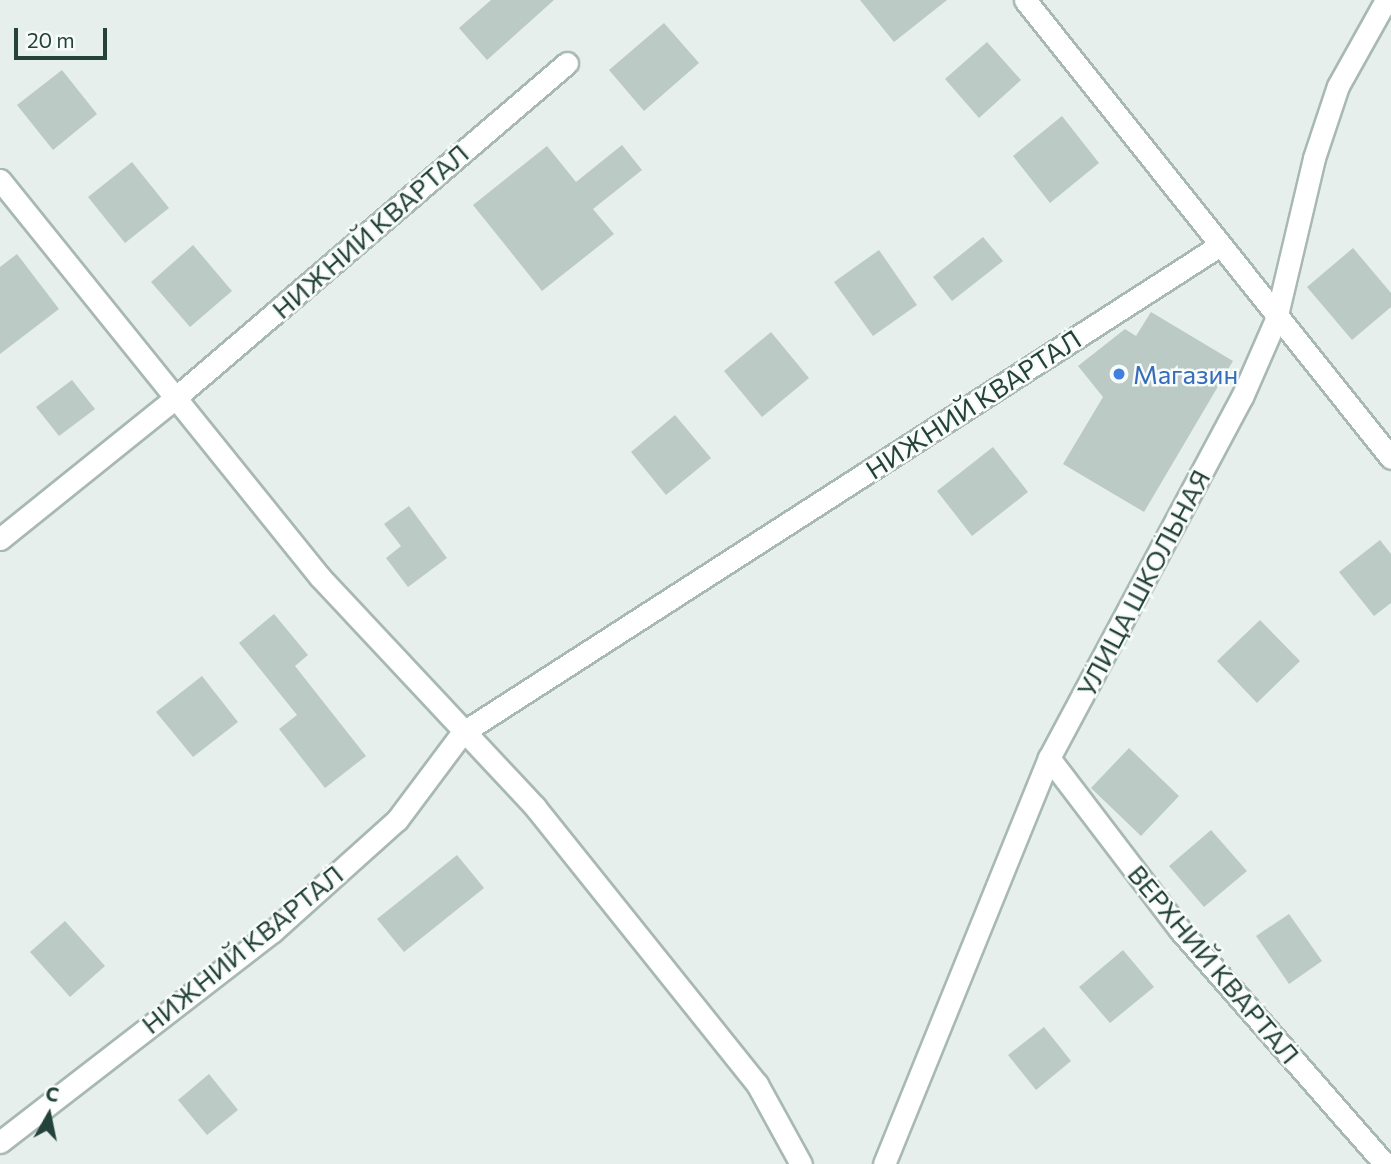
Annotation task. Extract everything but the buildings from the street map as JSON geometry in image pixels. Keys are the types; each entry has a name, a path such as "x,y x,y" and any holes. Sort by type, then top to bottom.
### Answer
{"street":[{"path":"1025,0 1276,319 1391,458"},
{"name":"УЛИЦА ШКОЛЬНАЯ","path":"884,1164 1049,758 1242,397 1276,319 1314,158 1338,86 1386,0"},
{"name":"НИЖНИЙ КВАРТАЛ","path":"0,539 174,399 567,63"},
{"path":"0,180 320,578 462,733 535,807 757,1084 801,1164"},
{"name":"НИЖНИЙ КВАРТАЛ","path":"0,1142 272,932 397,820 462,733 1220,245"},
{"name":"ВЕРХНИЙ КВАРТАЛ","path":"1049,758 1180,930 1385,1164"}],"place":[{"name":"Магазин","path":"1119,374"}]}
